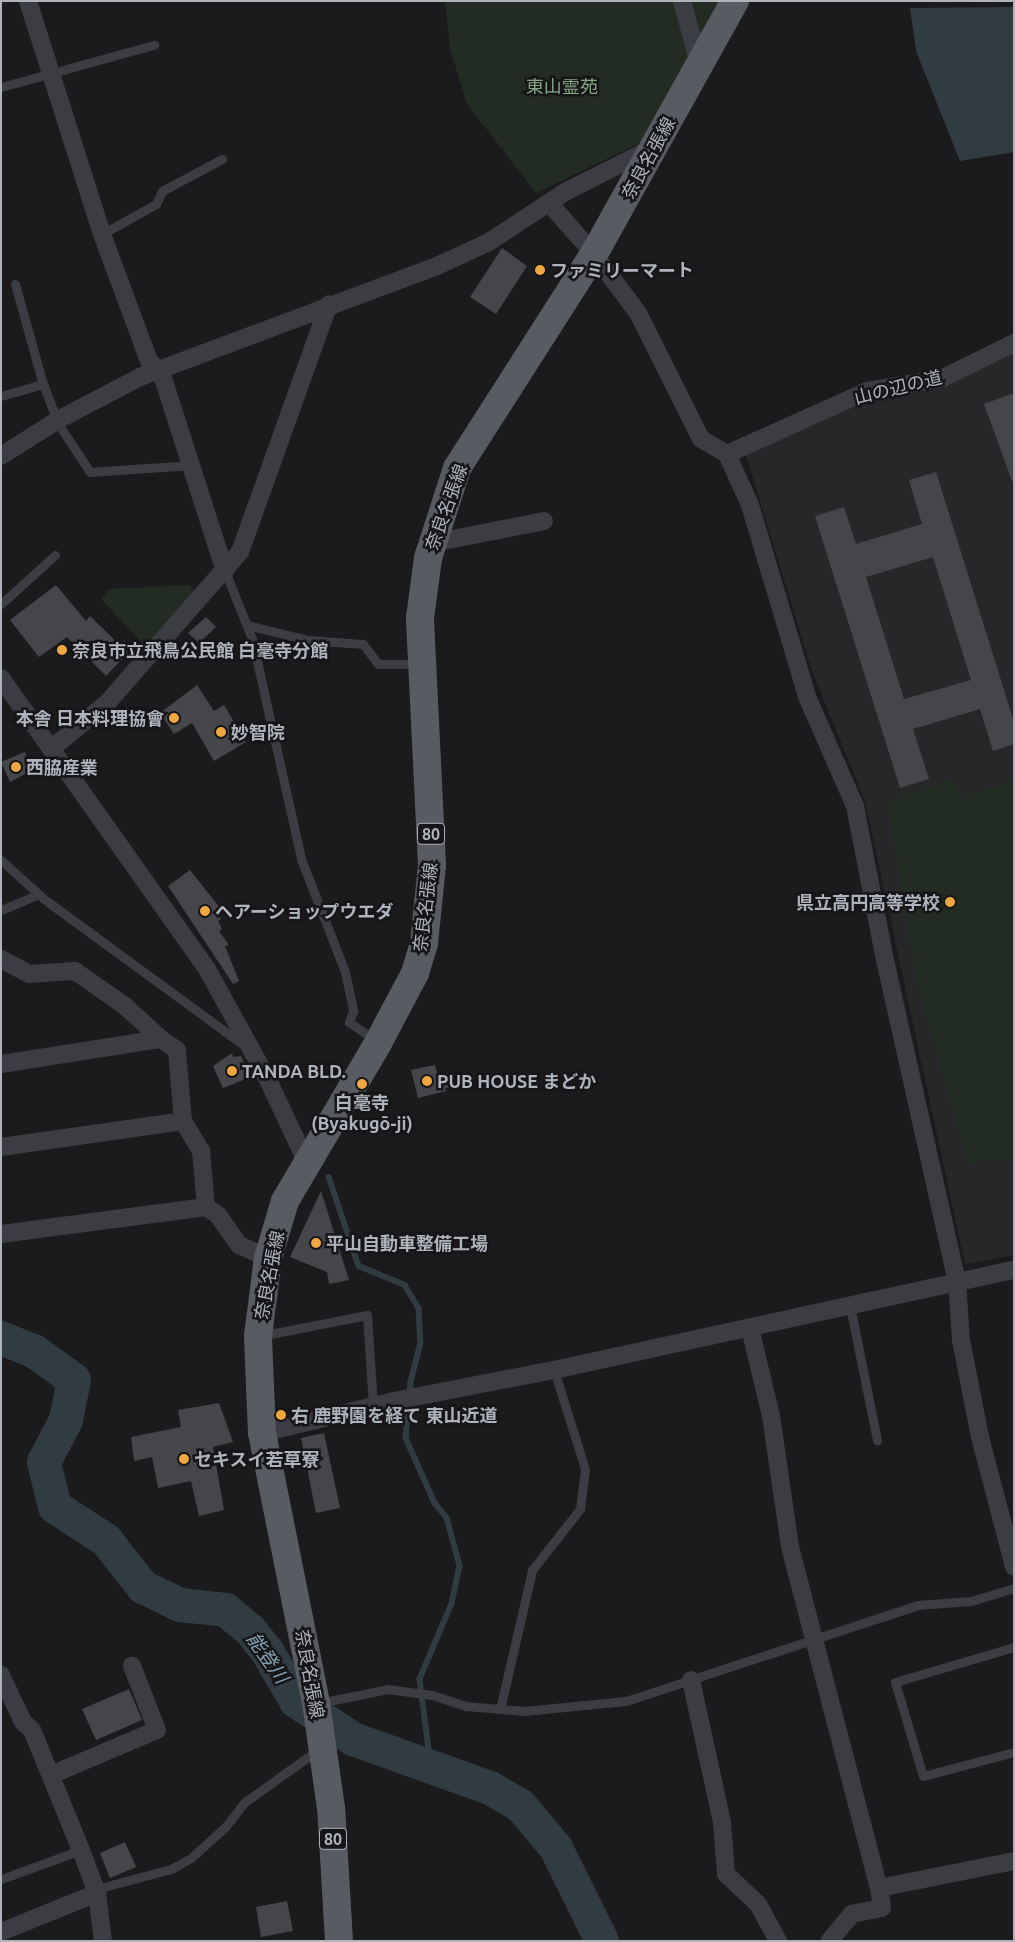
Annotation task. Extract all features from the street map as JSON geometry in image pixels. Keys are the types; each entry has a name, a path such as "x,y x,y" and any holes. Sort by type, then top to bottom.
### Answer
{"main road":[{"name":"奈良名張線","path":"339,1941 332,1808 322,1742 316,1703 262,1433 258,1336 268,1258 285,1201 306,1161 378,1042 415,973 424,943 432,857 420,618 428,558 457,468 594,254 735,1"}],"street":[{"path":"28,1 102,234 149,361 158,370 192,465 225,570"},
{"path":"682,1 699,64"},
{"path":"1,456 58,420 158,370 329,304 437,266 489,242 550,204 565,192 654,146"},
{"path":"550,204 594,254 638,313 674,390 702,439 727,454 750,505 808,699 855,806 885,960 957,1281 961,1340 1010,1542 1014,1567"},
{"path":"51,749 108,702 240,552 329,304"},
{"name":"山の辺の道","path":"727,454 867,391 943,378 1014,343"},
{"path":"433,543 544,522"},
{"path":"1,678 207,969 269,1082 306,1161"},
{"path":"1,958 28,974 75,971 125,1006 161,1039 177,1050 183,1121 201,1152 206,1208"},
{"path":"1,1064 161,1039"},
{"path":"1,1147 183,1121"},
{"path":"1,1234 206,1208 218,1215 239,1245 268,1258"},
{"path":"262,1433 394,1400 554,1370 1014,1270"},
{"path":"750,1328 771,1416 790,1548 879,1888 882,1908 852,1914 829,1941"},
{"path":"51,1775 157,1730 132,1666"},
{"path":"1,1675 22,1722 32,1730 81,1850 96,1891 103,1941"},
{"path":"691,1680 722,1822 726,1874 758,1904 778,1941"},
{"path":"879,1888 1014,1861"},
{"path":"1,1932 96,1891"}],"lane":[{"path":"1,86 154,45"},
{"path":"102,234 156,204 162,191 222,159"},
{"path":"15,284 43,384 73,450 90,472 192,465"},
{"path":"1,396 43,384"},
{"path":"1,604 55,556"},
{"path":"225,570 246,625 278,744 301,859 345,972 353,1011 349,1022 378,1042"},
{"path":"246,625 308,640 363,644 378,664 422,664"},
{"path":"1,860 39,894 250,1050"},
{"path":"1,910 39,894"},
{"path":"850,1306 877,1440"},
{"path":"258,1336 367,1315 373,1406"},
{"path":"500,1709 532,1570 580,1509 585,1470 554,1370"},
{"path":"316,1703 388,1689 432,1695 466,1706 524,1711 626,1701 918,1605 970,1601 1014,1588"},
{"path":"1014,1647 895,1682 922,1776 1014,1752"},
{"path":"96,1891 171,1869 191,1858 226,1826 245,1802 322,1742"},
{"path":"1,1879 81,1850"}],"shaded area":[{"path":"1014,7 1014,152 960,161 916,51 910,8"},
{"name":"県立高円高等学校","path":"1014,348 1014,1255 965,1264 865,801 812,671 745,452 887,393"}],"green space":[{"name":"東山霊苑","path":"445,1 720,1 644,141 536,193 467,104 450,49"},
{"path":"189,585 196,592 146,647 101,599 109,589"},
{"path":"953,779 960,797 1014,781 1014,1159 968,1163 916,980 887,800"}],"building":[{"path":"502,248 527,266 496,314 470,297"},
{"path":"1014,393 1014,481 1012,481 984,404"},
{"path":"936,472 1014,722 1014,744 993,751 980,709 913,729 929,779 900,788 815,516 844,507 856,544 922,524 909,480","holes":["933,557 971,680 904,699 866,577"]},
{"path":"56,585 86,621 90,616 128,653 106,676 67,637 39,657 10,620"},
{"path":"206,617 216,627 199,643 188,633"},
{"path":"197,685 214,711 224,705 246,742 214,761 192,723 174,734 160,713"},
{"name":"西脇産業","path":"25,752 31,771 10,782 1,762"},
{"path":"190,870 220,908 215,911 221,919 218,921 222,929 219,931 229,945 225,946 239,981 233,984 168,886"},
{"name":"TANDA BLD.","path":"232,1053 233,1057 241,1056 251,1077 223,1088 213,1066"},
{"name":"PUB HOUSE まどか","path":"435,1065 438,1075 448,1073 452,1087 445,1088 446,1091 418,1098 411,1070"},
{"path":"321,1191 349,1280 329,1284 327,1272 290,1257"},
{"name":"セキスイ若草寮","path":"219,1403 233,1442 213,1447 224,1510 199,1516 191,1481 158,1488 152,1457 134,1461 131,1437 181,1427 178,1410"},
{"path":"324,1433 340,1508 316,1513 301,1438"},
{"path":"129,1689 142,1720 96,1740 82,1709"},
{"path":"125,1842 136,1867 110,1878 100,1853"},
{"path":"287,1901 293,1931 261,1937 256,1907"}],"waterway":[{"path":"329,1177 359,1266 405,1285 419,1308 421,1343 411,1382 406,1438 435,1503 447,1518 460,1566 452,1604 420,1679 431,1765"},
{"name":"能登川","path":"1,1338 34,1351 74,1380 66,1420 44,1462 55,1507 106,1540 143,1587 180,1605 226,1610 250,1630 267,1651 296,1701 353,1739 490,1788 520,1805 556,1848 602,1941"}],"place":[{"name":"ファミリーマート","path":"540,270"},
{"name":"奈良市立飛鳥公民館 白毫寺分館","path":"62,650"},
{"name":"本舎 日本料理協會","path":"174,718"},
{"name":"妙智院","path":"221,732"},
{"name":"西脇産業","path":"16,767"},
{"name":"県立高円高等学校","path":"950,902"},
{"name":"ヘアーショップウエダ","path":"205,911"},
{"name":"TANDA BLD.","path":"232,1071"},
{"name":"PUB HOUSE まどか","path":"427,1081"},
{"name":"白毫寺 (Byakugō-ji)","path":"362,1084"},
{"name":"平山自動車整備工場","path":"316,1243"},
{"name":"右 鹿野園を経て 東山近道","path":"281,1415"},
{"name":"セキスイ若草寮","path":"184,1459"}]}
